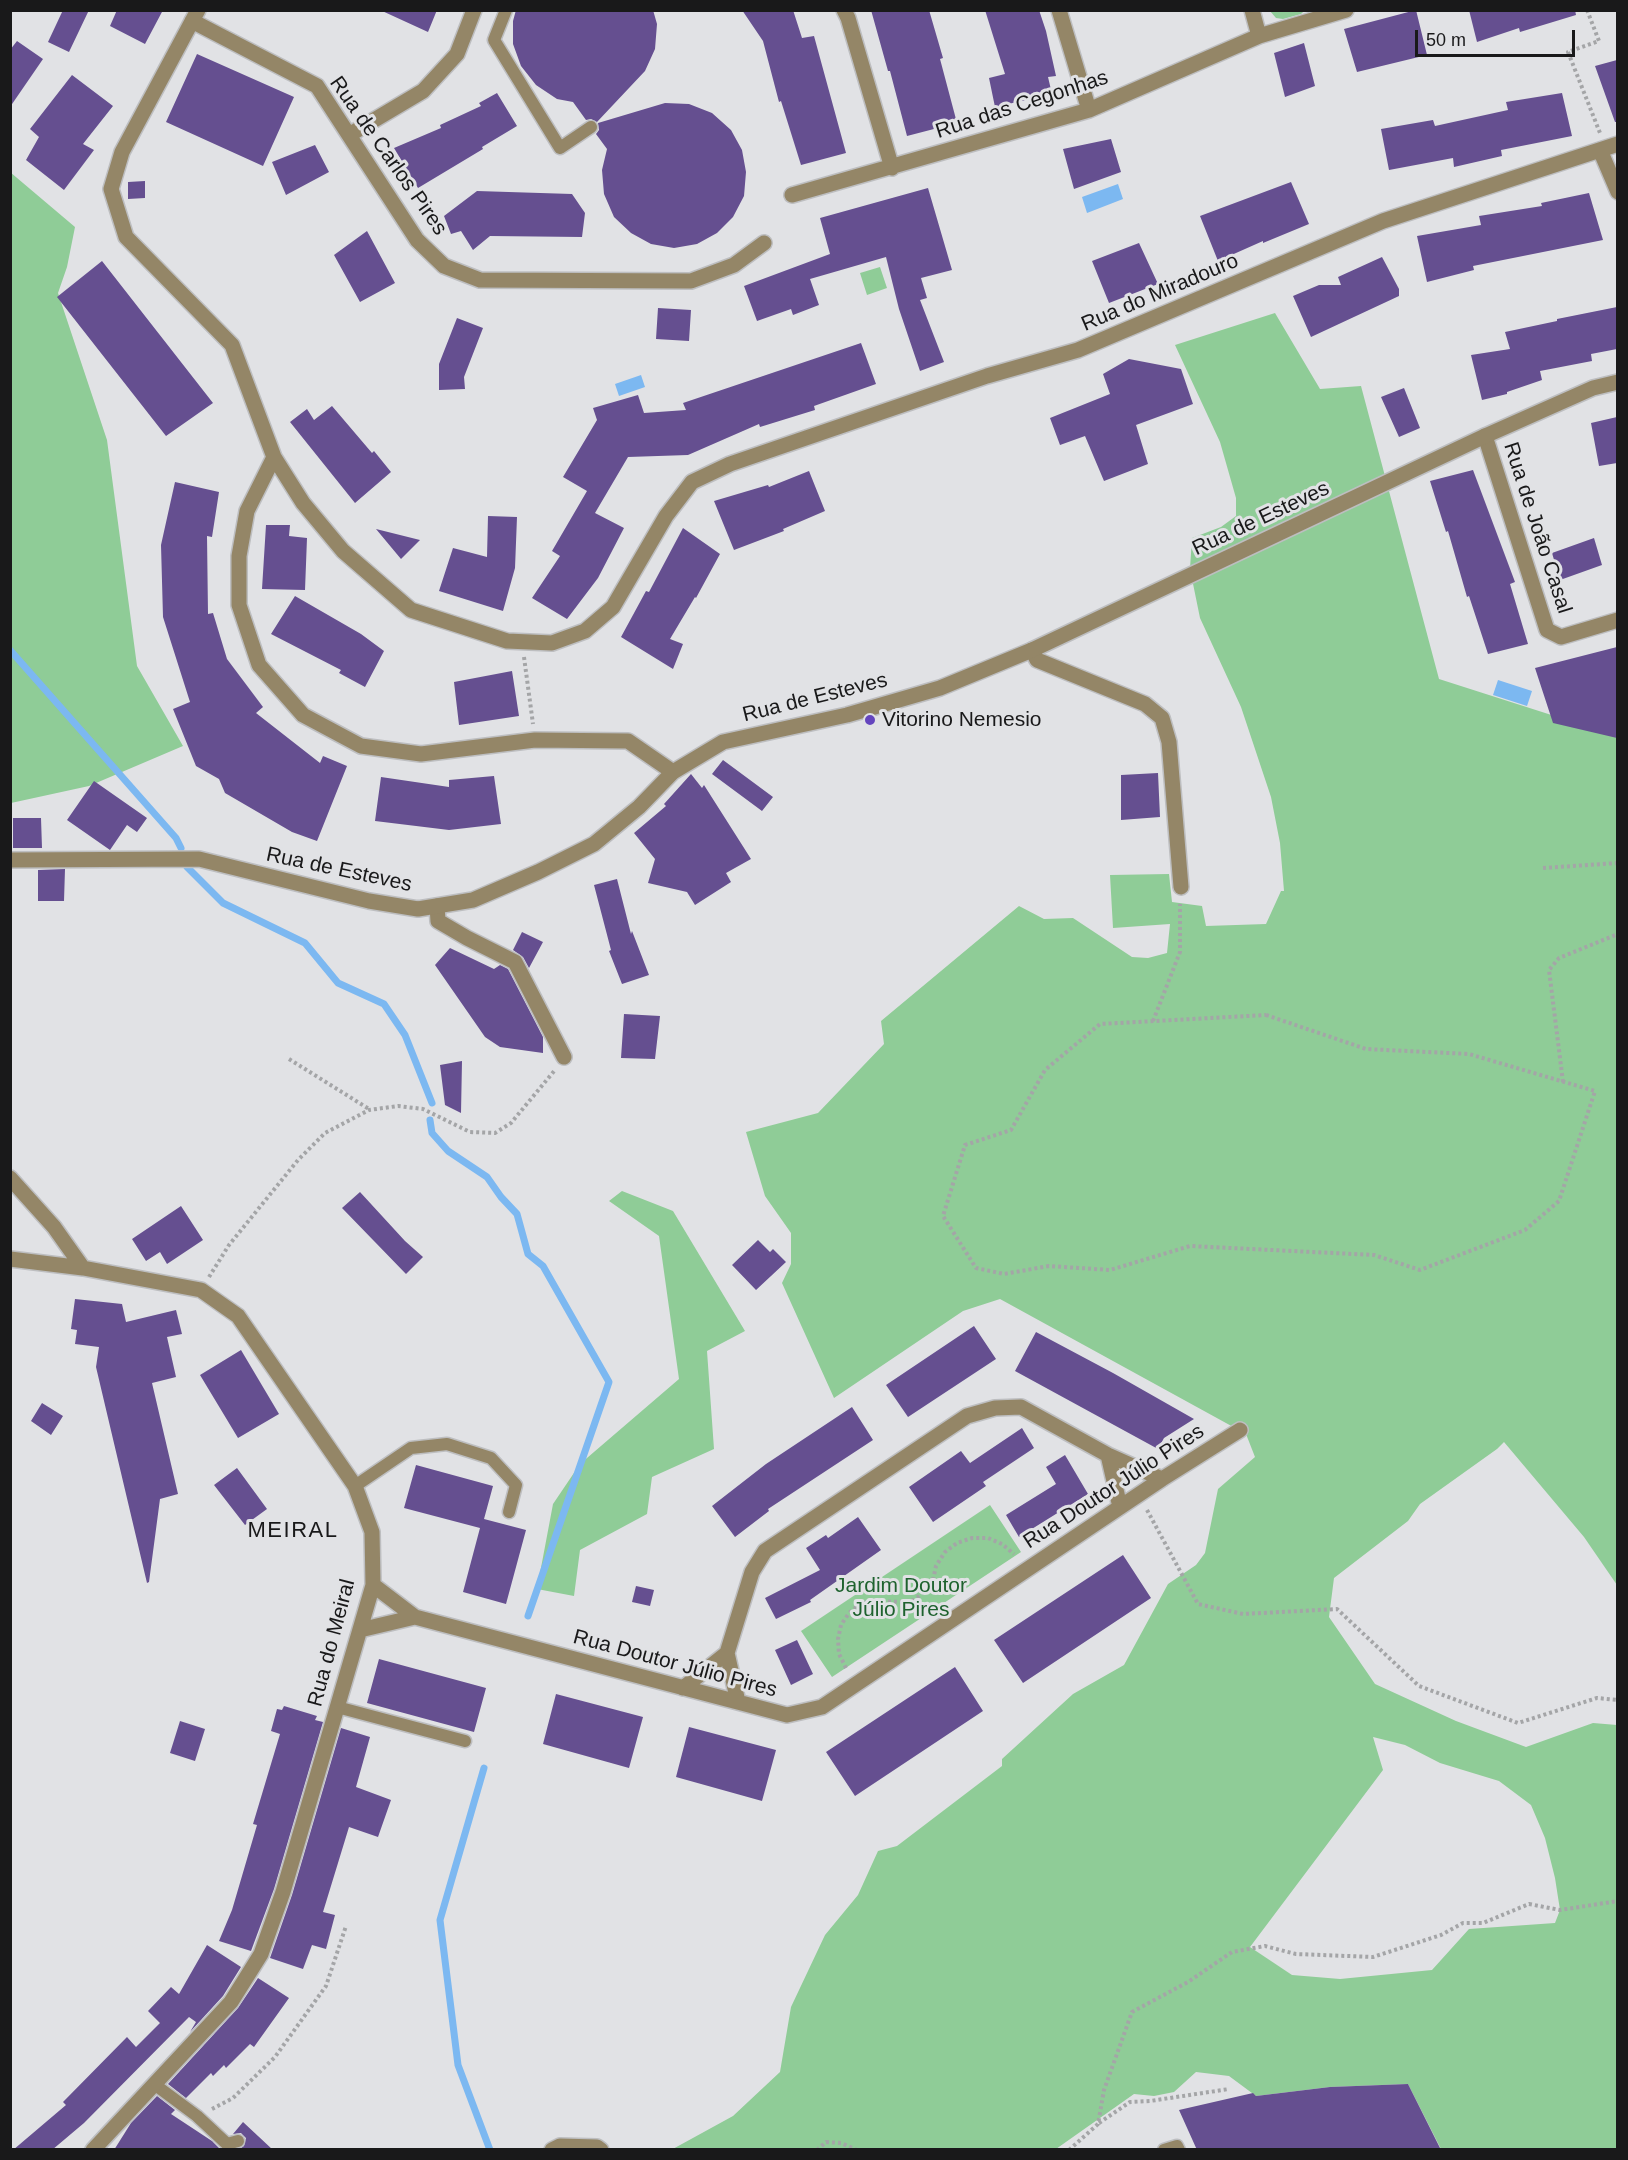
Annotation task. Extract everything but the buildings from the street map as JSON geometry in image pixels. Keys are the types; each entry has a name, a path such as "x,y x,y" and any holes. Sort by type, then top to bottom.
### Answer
{"street":[{"path":"349,135 423,91 457,54 474,10"},
{"path":"844,10 892,168"},
{"path":"1059,10 1089,110"},
{"path":"1252,10 1259,36"},
{"name":"Rua das Cegonhas","path":"792,195 1089,110 1259,36 1322,14 1346,10"},
{"path":"195,16 122,152 111,189 126,237 232,345 274,457 247,511 239,556 239,605 259,665 303,715 361,746 421,754 536,740 628,741 674,772"},
{"name":"Rua de Carlos Pires","path":"195,16 317,86 417,240 444,266 480,280 691,281 734,265 764,243"},
{"path":"1608,147 1617,192"},
{"name":"Rua do Miradouro","path":"274,457 303,503 343,550 411,610 507,641 552,643 585,631 613,607 666,516 692,482 730,464 987,376 1078,350 1383,221 1608,147"},
{"name":"Rua de Esteves","path":"10,860 199,860 369,902 418,909 473,900 538,872 594,844 639,807 674,772 723,742 847,715 940,688 1032,650 1485,436 1593,388 1617,382"},
{"name":"Rua de João Casal","path":"1485,436 1547,630 1560,637 1617,620"},
{"path":"1032,650 1037,660 1144,704 1162,718 1169,742 1180,887"},
{"path":"437,906 438,921 515,962 564,1057"},
{"path":"10,1178 54,1227 83,1268"},
{"name":"Rua do Meiral","path":"10,1259 83,1268 201,1290 238,1316 355,1486 372,1532 373,1585 283,1892 261,1954 231,2002 93,2150"},
{"path":"738,1702 727,1653 752,1572 765,1551 967,1416 996,1408 1021,1407 1108,1455 1162,1479"},
{"name":"Rua Doutor Júlio Pires","path":"373,1585 415,1617 787,1715 822,1707 1162,1479 1240,1430"},
{"path":"1108,1455 1120,1508"},
{"name":"Rua Doutor Júlio Pires","path":"360,1630 415,1617"},
{"path":"683,1688 727,1653"},
{"path":"552,2150 560,2146 597,2147 601,2150"}],"lane":[{"path":"506,10 494,40 560,148 591,127"},
{"path":"355,1486 411,1448 447,1444 491,1458 516,1485 509,1512"},
{"path":"337,1707 465,1741"},
{"path":"154,2084 197,2116 227,2144 238,2141"},
{"path":"1164,2150 1177,2146 1179,2150"}],"path":[{"path":"1587,10 1599,41 1568,52 1608,147"},
{"path":"524,655 534,728"},
{"path":"1543,868 1617,863"},
{"path":"1154,1021 1180,952 1180,887"},
{"path":"1563,1082 1549,970 1559,958 1617,934"},
{"path":"1266,1015 1366,1048 1469,1054 1595,1091 1559,1201 1525,1230 1420,1270 1374,1255 1190,1246 1110,1270 1048,1266 1004,1274 976,1268 943,1216 965,1145 1011,1130 1045,1070 1100,1024 1154,1021 1266,1015"},
{"path":"201,1290 230,1245 298,1160 325,1133 369,1110 398,1106 423,1109 470,1132 495,1133 511,1123 548,1081 564,1057"},
{"path":"288,1059 369,1110"},
{"path":"1139,1495 1198,1604 1244,1614 1337,1609 1419,1686 1518,1723 1597,1698 1617,1700"},
{"path":"846,1668 839,1654 838,1639 849,1613 860,1604 871,1601 914,1600 933,1580 936,1566 945,1552 957,1543 972,1538 988,1538 1002,1544 1014,1554"},
{"path":"1098,2124 1104,2090 1132,2012 1188,1982 1232,1952 1265,1946 1296,1954 1373,1957 1441,1935 1463,1923 1483,1923 1529,1904 1560,1910 1617,1901"},
{"path":"197,2116 233,2098 275,2057 326,1986 346,1926"},
{"path":"1069,2150 1098,2124 1130,2102 1229,2089"},
{"path":"817,2150 826,2142 841,2143 857,2150"}],"green space":[{"path":"1270,11 1304,11 1283,19 1276,18"},
{"path":"10,172 75,227 67,267 58,293 107,440 137,666 183,746 89,786 11,803"},
{"path":"880,267 887,288 867,295 860,273"},
{"path":"1275,313 1320,389 1361,386 1439,679 1617,736 1617,1585 1584,1537 1504,1442 1420,1504 1408,1521 1334,1578 1329,1617 1375,1684 1456,1721 1526,1747 1593,1723 1617,1725 1617,2149 1441,2149 1408,2084 1330,2087 1256,2096 1229,2076 1196,2072 1174,2092 1154,2096 1134,2094 1056,2149 671,2150 733,2116 780,2072 791,2007 825,1935 858,1895 878,1851 897,1846 1002,1766 1002,1759 1073,1694 1124,1665 1168,1584 1196,1565 1205,1553 1218,1489 1255,1457 1246,1434 1000,1299 963,1311 834,1398 782,1283 791,1264 791,1233 765,1196 746,1132 818,1113 884,1044 881,1021 1019,906 1044,919 1073,918 1132,957 1148,958 1167,953 1170,924 1113,928 1110,875 1169,874 1172,902 1202,906 1206,926 1266,924 1281,891 1284,891 1280,843 1271,797 1241,707 1200,618 1190,569 1192,538 1221,527 1236,516 1236,498 1220,442 1175,345","holes":["1373,1737 1405,1745 1440,1763 1499,1781 1531,1805 1545,1838 1555,1878 1560,1910 1555,1923 1469,1929 1432,1970 1340,1979 1292,1975 1250,1947 1383,1770"]},
{"path":"622,1191 673,1211 745,1331 707,1351 714,1449 652,1477 647,1514 580,1550 574,1596 537,1589 553,1504 580,1464 679,1379 659,1236 609,1201"},
{"name":"Jardim Doutor Júlio Pires","path":"990,1505 1021,1552 832,1677 801,1631"}],"water":[{"path":"1118,184 1123,199 1087,213 1082,197"},
{"path":"641,375 645,387 619,396 615,384"},
{"path":"1498,680 1532,691 1527,706 1493,695"}],"waterway":[{"path":"10,650 176,838 181,848"},
{"path":"187,867 223,903 305,943 338,983 384,1004 405,1035 432,1103"},
{"path":"430,1120 432,1133 448,1151 487,1177 517,1214 528,1254 543,1266 609,1382 528,1616"},
{"path":"484,1768 440,1920 458,2065 490,2150"}],"place":[{"name":"Vitorino Nemesio","path":"870,720"}],"district":[{"name":"MEIRAL","path":"293,1531"}]}
